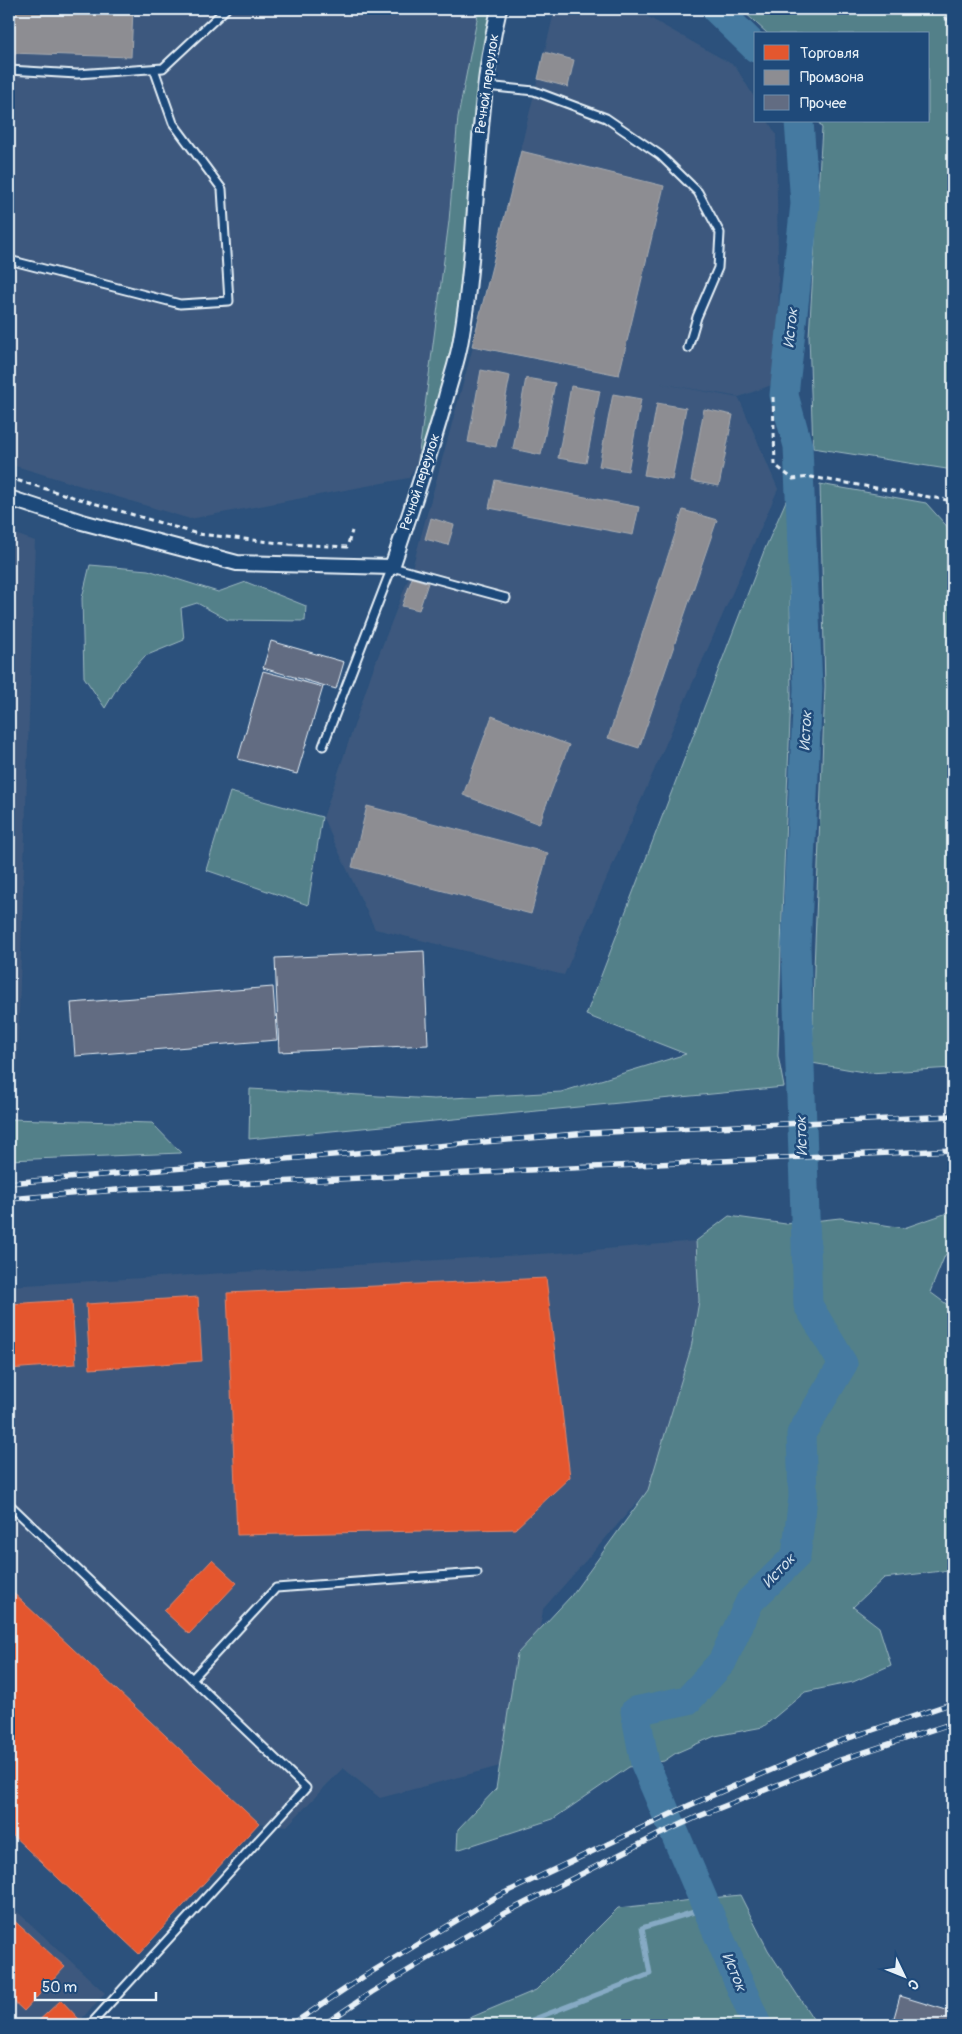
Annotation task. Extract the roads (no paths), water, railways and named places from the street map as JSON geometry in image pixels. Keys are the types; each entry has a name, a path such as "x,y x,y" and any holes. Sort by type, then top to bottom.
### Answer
{"street":[{"name":"Речной переулок","path":"392,567 427,465 461,340 470,274 478,155 492,41 499,9"},
{"path":"9,498 82,522 237,563 392,567"}],"lane":[{"path":"9,70 77,74 163,68 226,9"},
{"path":"9,260 180,304 229,301 222,189 172,123 154,69"},
{"path":"486,86 534,91 606,118 660,155 698,192 720,233 718,268 697,317 688,348"},
{"path":"323,746 392,567 506,598"},
{"path":"9,1504 306,1788 90,2025"},
{"path":"192,1679 276,1588 477,1573"}],"waterway":[{"name":"Исток","path":"716,9 754,46"},
{"name":"Исток","path":"757,2025 645,1764 635,1711 688,1700 722,1662 750,1601 796,1556 803,1497 801,1434 843,1364 808,1305 796,947 808,688 798,446 784,395 805,204 799,122"},
{"path":"519,2025 650,1974 642,1928 707,1908"}],"railway":[{"path":"9,1183 588,1133 953,1116"},
{"path":"9,1199 129,1189 953,1150"},
{"path":"291,2025 363,1977 494,1898 690,1805 834,1743 953,1703"},
{"path":"323,2025 372,1992 503,1914 658,1835 697,1817 840,1760 953,1723"}]}
